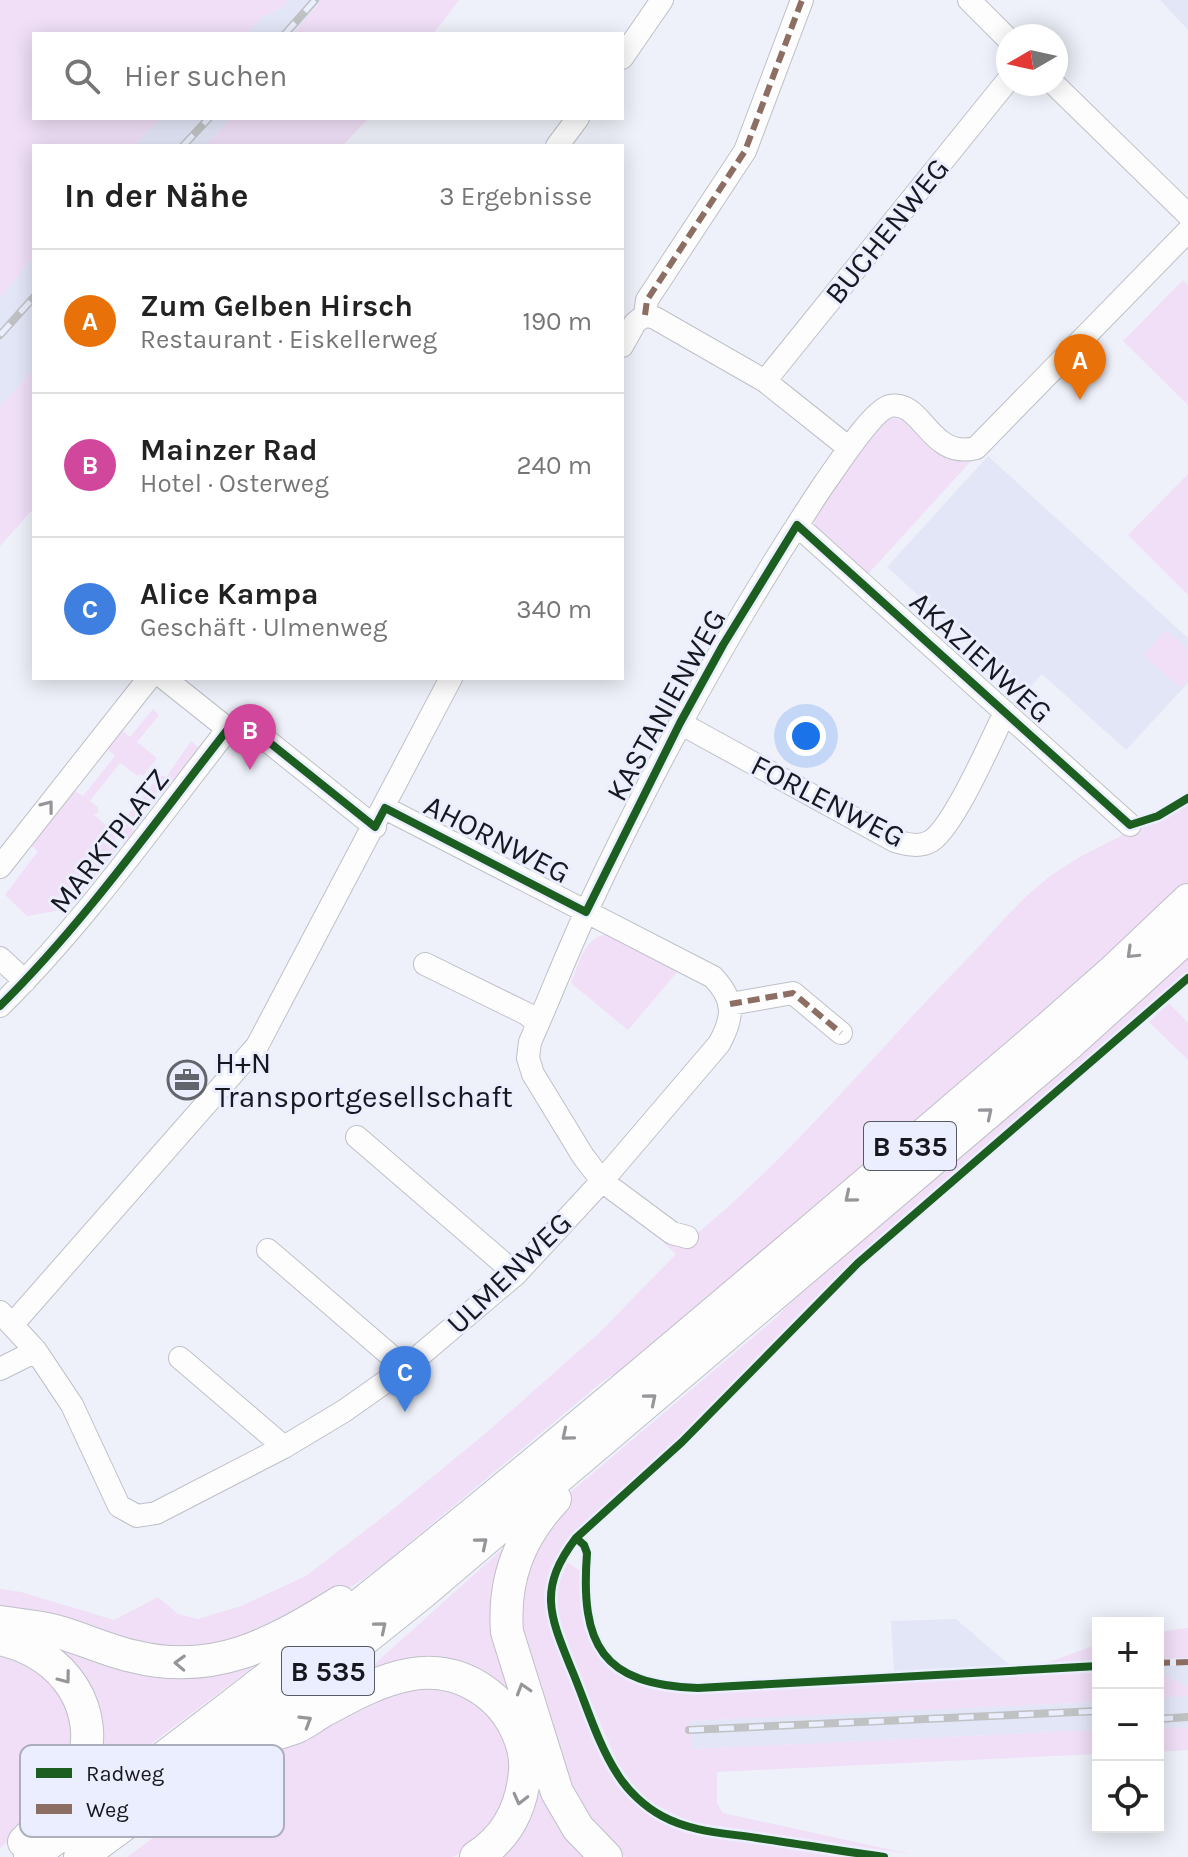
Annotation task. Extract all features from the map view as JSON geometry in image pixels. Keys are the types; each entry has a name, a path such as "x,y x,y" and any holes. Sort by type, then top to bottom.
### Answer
{"highway":[{"name":"B 535","path":"184,1745 394,1579 993,1075 1112,972 1188,900"},
{"name":"B 535","path":"232,1745 329,1670 570,1468 1070,1043 1188,936"},
{"path":"570,1468 562,1492 546,1509 517,1554 506,1590 507,1632 557,1792 578,1828 606,1857"},
{"path":"0,1622 54,1631 132,1656 175,1664 215,1661 256,1648 350,1595 394,1579"},
{"path":"0,1639 38,1652 56,1665 77,1694 86,1728 85,1745"},
{"path":"232,1745 294,1728 364,1688 402,1674 430,1672 459,1677 482,1689 500,1705 518,1736 525,1764 520,1804 515,1816 493,1843 476,1857"},
{"path":"10,1857 30,1837"},
{"name":"B 535","path":"30,1857 58,1837"},
{"name":"B 535","path":"80,1857 107,1837"}],"street":[{"path":"624,55 662,0"},
{"path":"624,342 635,323 645,315 647,300 745,151 802,0"},
{"path":"969,0 996,27"},
{"name":"BUCHENWEG","path":"765,381 996,95"},
{"path":"1066,96 1188,215"},
{"path":"558,144 576,120"},
{"name":"KASTANIENWEG","path":"687,1237 672,1233 602,1181 583,1156 533,1074 528,1058 538,1024 586,912 680,723 723,645 797,525 849,448 879,411 891,405 912,413 946,447 956,451 976,448 1188,231"},
{"path":"645,315 765,381 849,448"},
{"name":"AKAZIENWEG","path":"797,525 1130,825"},
{"path":"0,867 147,680"},
{"path":"167,680 228,729"},
{"path":"0,1369 36,1351 6,1318 257,1046 380,818 450,680"},
{"name":"FORLENWEG","path":"680,723 895,841 915,846 930,842 947,826 1005,712"},
{"name":"AHORNWEG","path":"228,729 250,727 380,818 586,912 713,977 724,989 730,1004"},
{"name":"MARKTPLATZ","path":"0,1006 124,867 228,729"},
{"path":"0,958 25,981"},
{"path":"425,964 527,1014 538,1024"},
{"path":"730,1004 793,993 841,1033"},
{"name":"ULMENWEG","path":"36,1351 72,1405 113,1497 127,1512 137,1516 156,1513 284,1447 344,1411 405,1368 516,1274 602,1181 719,1044 729,1025 730,1004"},
{"path":"357,1137 516,1274"},
{"path":"268,1250 405,1368"},
{"path":"180,1358 284,1447"}],"shaded area":[{"path":"0,0 288,0 282,7 262,17 247,32 32,32 32,120 159,120 135,144 32,144 32,258 0,298"},
{"path":"288,0 322,0 295,32 247,32 262,17 282,7"},
{"path":"322,0 459,0 435,32 295,32"},
{"path":"1160,0 1188,0 1188,30"},
{"path":"159,120 229,120 208,144 135,144"},
{"path":"229,120 367,120 344,144 208,144"},
{"path":"32,258 32,371 0,407 0,298"},
{"path":"1183,280 1188,285 1188,405 1123,341"},
{"path":"32,371 32,510 0,546 0,407"},
{"path":"893,418 904,419 947,459 971,461 868,574 815,526 814,517 881,424"},
{"path":"988,456 1188,638 1188,683 1126,750 1042,674 1025,693 887,567"},
{"path":"1188,474 1188,595 1128,535"},
{"path":"1166,630 1188,649 1188,679 1180,688 1143,655"},
{"path":"153,709 159,715 137,742 157,758 143,776 138,776 120,763 90,801 98,807 98,813 93,814 114,832 118,849 67,909 27,916 5,895 38,851 29,844 73,790 83,796 115,756 106,748 121,730 130,737"},
{"path":"191,741 202,750 168,798 158,791 130,826 139,835 124,847 120,825 159,776 167,776"},
{"path":"1188,802 1188,887 645,1356 603,1381 378,1569 347,1590 262,1633 181,1653 0,1611 0,1589 21,1592 114,1620 158,1597 178,1614 198,1619 241,1606 306,1576 487,1432 599,1333 676,1254 664,1243 672,1236 693,1237 766,1171 1044,881 1078,858"},
{"path":"606,934 678,971 628,1030 571,983 587,947"},
{"path":"1188,949 1188,973 875,1244 665,1452 582,1525 560,1552 544,1593 552,1634 603,1758 625,1793 663,1823 700,1836 868,1857 626,1857 610,1846 583,1818 525,1657 519,1584 566,1496 777,1317 796,1296"},
{"path":"1169,1003 1188,1023 1188,1060 1149,1022"},
{"path":"517,1536 500,1592 597,1857 487,1857 523,1812 493,1689 349,1687"},
{"path":"567,1562 582,1572 587,1627 596,1647 608,1663 624,1675 644,1684 669,1689 698,1691 1092,1670 1092,1702 690,1721 691,1749 1092,1730 1092,1754 717,1772 717,1803 723,1813 910,1854 690,1822 650,1802 634,1788 617,1762 563,1637 556,1592"},
{"path":"956,1619 1011,1666 894,1673 891,1621"},
{"path":"0,1628 100,1653 285,1643 149,1745 87,1745 93,1728"},
{"path":"1188,1628 1188,1658 1164,1659 1164,1631"},
{"path":"1092,1646 1092,1663 1036,1667"},
{"path":"0,1650 49,1674 75,1728 73,1745 20,1745 20,1831 0,1848"},
{"path":"1188,1665 1188,1687 1164,1674 1164,1666"},
{"path":"1164,1674 1188,1687 1188,1696 1164,1698"},
{"path":"415,1684 476,1697 511,1741 509,1802 468,1849 452,1857 127,1857 154,1837 284,1837 284,1745 317,1726"},
{"path":"1188,1696 1188,1728 1164,1728 1164,1697"},
{"path":"1092,1702 1092,1730 690,1749 689,1721"},
{"path":"1164,1727 1188,1728 1188,1750 1164,1752"}],"railway":[{"path":"287,32 315,0"},
{"path":"185,144 207,120"},
{"path":"0,335 32,299"},
{"path":"689,1730 1092,1711"},
{"path":"1164,1719 1188,1717"}],"marked path":[{"path":"645,315 647,300 745,151 802,0"},
{"path":"730,1004 793,993 841,1033"},
{"path":"1164,1663 1188,1662"}],"cycle path":[{"path":"0,1006 90,906 228,729 250,727 375,827 385,808 586,912 680,723 723,645 797,525 1130,825 1158,816 1188,798"},
{"path":"884,1857 696,1829 673,1821 643,1803 627,1787 611,1763 563,1649 551,1602 556,1572 576,1538 682,1442 858,1263 1188,978"},
{"path":"576,1538 587,1553 588,1612 594,1635 604,1654 619,1668 639,1679 698,1688 1092,1666"}],"place":[{"name":"Zum Gelben Hirsch","path":"1080,400"},
{"name":"Mainzer Rad","path":"250,770"},
{"name":"H+N Transportgesellschaft","path":"187,1080"},
{"name":"Alice Kampa","path":"405,1412"}]}
